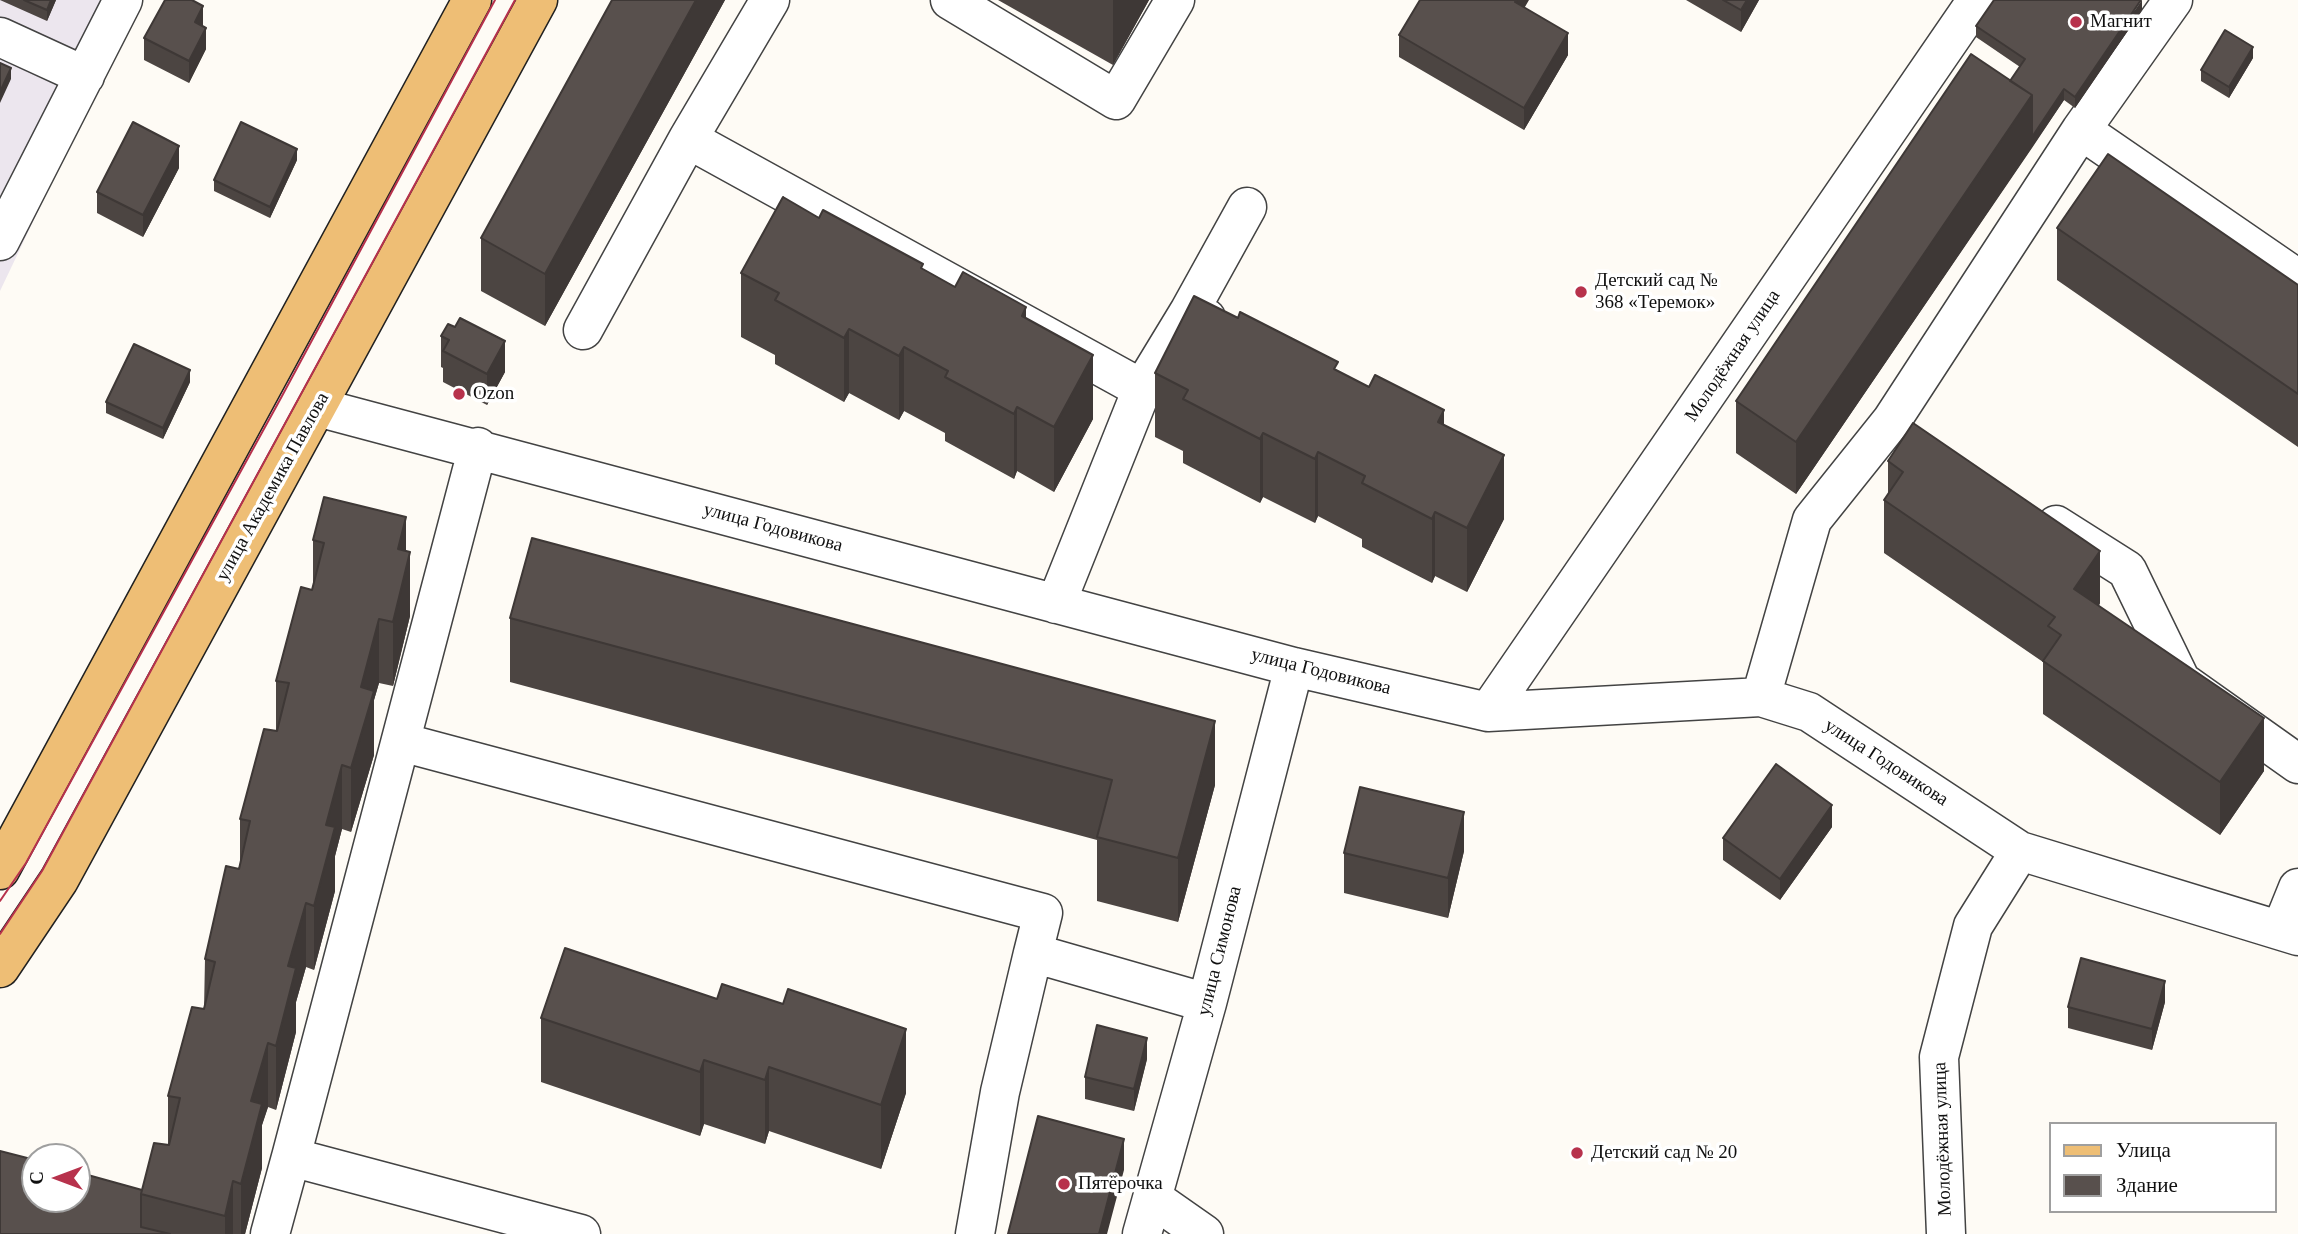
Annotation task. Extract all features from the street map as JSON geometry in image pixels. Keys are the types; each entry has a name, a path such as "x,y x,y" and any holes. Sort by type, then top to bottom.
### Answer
{"main road":[{"path":"0,870 472,0"},
{"name":"улица Академика Павлова","path":"0,968 59,880 538,0"}],"street":[{"path":"6,217 124,0"},
{"path":"583,330 688,139 770,0"},
{"path":"950,0 1116,100 1175,0"},
{"name":"Молодёжная улица","path":"1489,712 1977,0"},
{"path":"1761,697 1812,520 1904,428 2081,130 2173,0"},
{"path":"0,37 85,76"},
{"path":"2081,130 2298,279"},
{"path":"688,139 1142,389"},
{"path":"1056,604 1142,389 1247,207"},
{"path":"1190,310 1238,334"},
{"name":"улица Годовикова","path":"317,407 478,447 1294,667 1489,712 1761,697 1809,712 2020,852 2289,933"},
{"path":"270,1234 478,447"},
{"path":"2021,502 2127,570 2181,681 2298,765"},
{"name":"улица Симонова","path":"1148,1216 1207,1003 1294,667"},
{"path":"401,741 1043,913 1000,1092 975,1234"},
{"name":"Молодёжная улица","path":"1946,1234 1939,1057 1973,926 2020,852"},
{"path":"2289,933 2298,888"},
{"path":"1033,953 1207,1003"},
{"path":"290,1157 580,1234"},
{"path":"1148,1216 1203,1234"}],"shaded area":[{"path":"0,0 139,0 0,291"}],"building":[{"path":"24,0 51,0 47,10"},
{"path":"165,0 192,0 203,6 195,22 206,28 189,61 144,38"},
{"path":"612,0 696,0 545,274 481,238"},
{"path":"1420,0 1517,0 1515,2 1568,33 1524,108 1399,35"},
{"path":"1723,0 1747,0 1741,10"},
{"path":"1994,0 2141,0 2075,97 2064,89 2032,137 2032,95 2010,81 2025,59 1976,26"},
{"path":"2225,30 2253,47 2229,87 2201,70"},
{"path":"1971,54 2032,95 1796,442 1736,401"},
{"path":"0,63 11,68 0,92"},
{"path":"133,122 179,146 143,215 97,192"},
{"path":"241,122 297,149 270,207 214,180"},
{"path":"2108,154 2298,285 2298,394 2057,228"},
{"path":"783,197 819,218 823,210 923,264 921,268 955,287 963,272 1026,307 1022,316 1093,355 1054,427 1017,407 1014,414 945,377 948,371 904,347 899,356 849,329 844,338 775,300 779,293 741,273"},
{"path":"1194,296 1238,318 1240,312 1338,362 1334,369 1369,387 1375,375 1444,410 1438,422 1504,455 1467,528 1435,512 1432,519 1362,483 1365,476 1318,452 1315,459 1263,433 1260,439 1183,399 1188,390 1155,373"},
{"path":"460,318 505,341 487,374 443,351 449,340 441,336 448,324 455,327"},
{"path":"134,344 190,370 163,428 106,402"},
{"path":"1913,423 2100,551 2074,589 2264,718 2220,782 2043,661 2061,635 2048,626 2055,617 1884,500 1903,472 1888,461"},
{"path":"324,497 406,517 398,549 410,552 393,622 379,619 361,687 374,691 351,768 342,765 326,825 335,827 314,906 306,903 288,966 296,968 276,1046 268,1043 251,1101 262,1104 241,1184 233,1181 225,1216 141,1194 154,1143 169,1145 180,1098 168,1096 192,1007 204,1009 215,962 205,959 226,866 239,869 250,821 240,819 264,729 277,731 289,683 276,681 301,587 312,590 324,543 313,540"},
{"path":"532,538 1215,721 1178,858 1097,837 1112,780 510,618"},
{"path":"1776,764 1832,805 1780,879 1723,838"},
{"path":"1360,787 1464,812 1448,878 1344,853"},
{"path":"565,948 717,999 722,984 783,1004 788,989 906,1029 881,1105 769,1067 765,1080 704,1060 700,1072 541,1018"},
{"path":"2081,958 2165,981 2152,1029 2068,1007"},
{"path":"1097,1025 1147,1038 1134,1089 1085,1077"},
{"path":"1038,1116 1124,1139 1099,1234 1008,1234"},
{"path":"0,1151 21,1156 21,1213 91,1213 91,1176 142,1190 141,1227 170,1234 0,1234"}],"tram line":[{"path":"0,901 26,863 495,0"},
{"path":"0,934 42,871 515,0"}],"place":[{"name":"Магнит","path":"2076,22"},
{"name":"Детский сад № 368 «Теремок»","path":"1581,292"},
{"name":"Ozon","path":"459,394"},
{"name":"Детский сад № 20","path":"1577,1153"},
{"name":"Пятёрочка","path":"1064,1184"}]}
